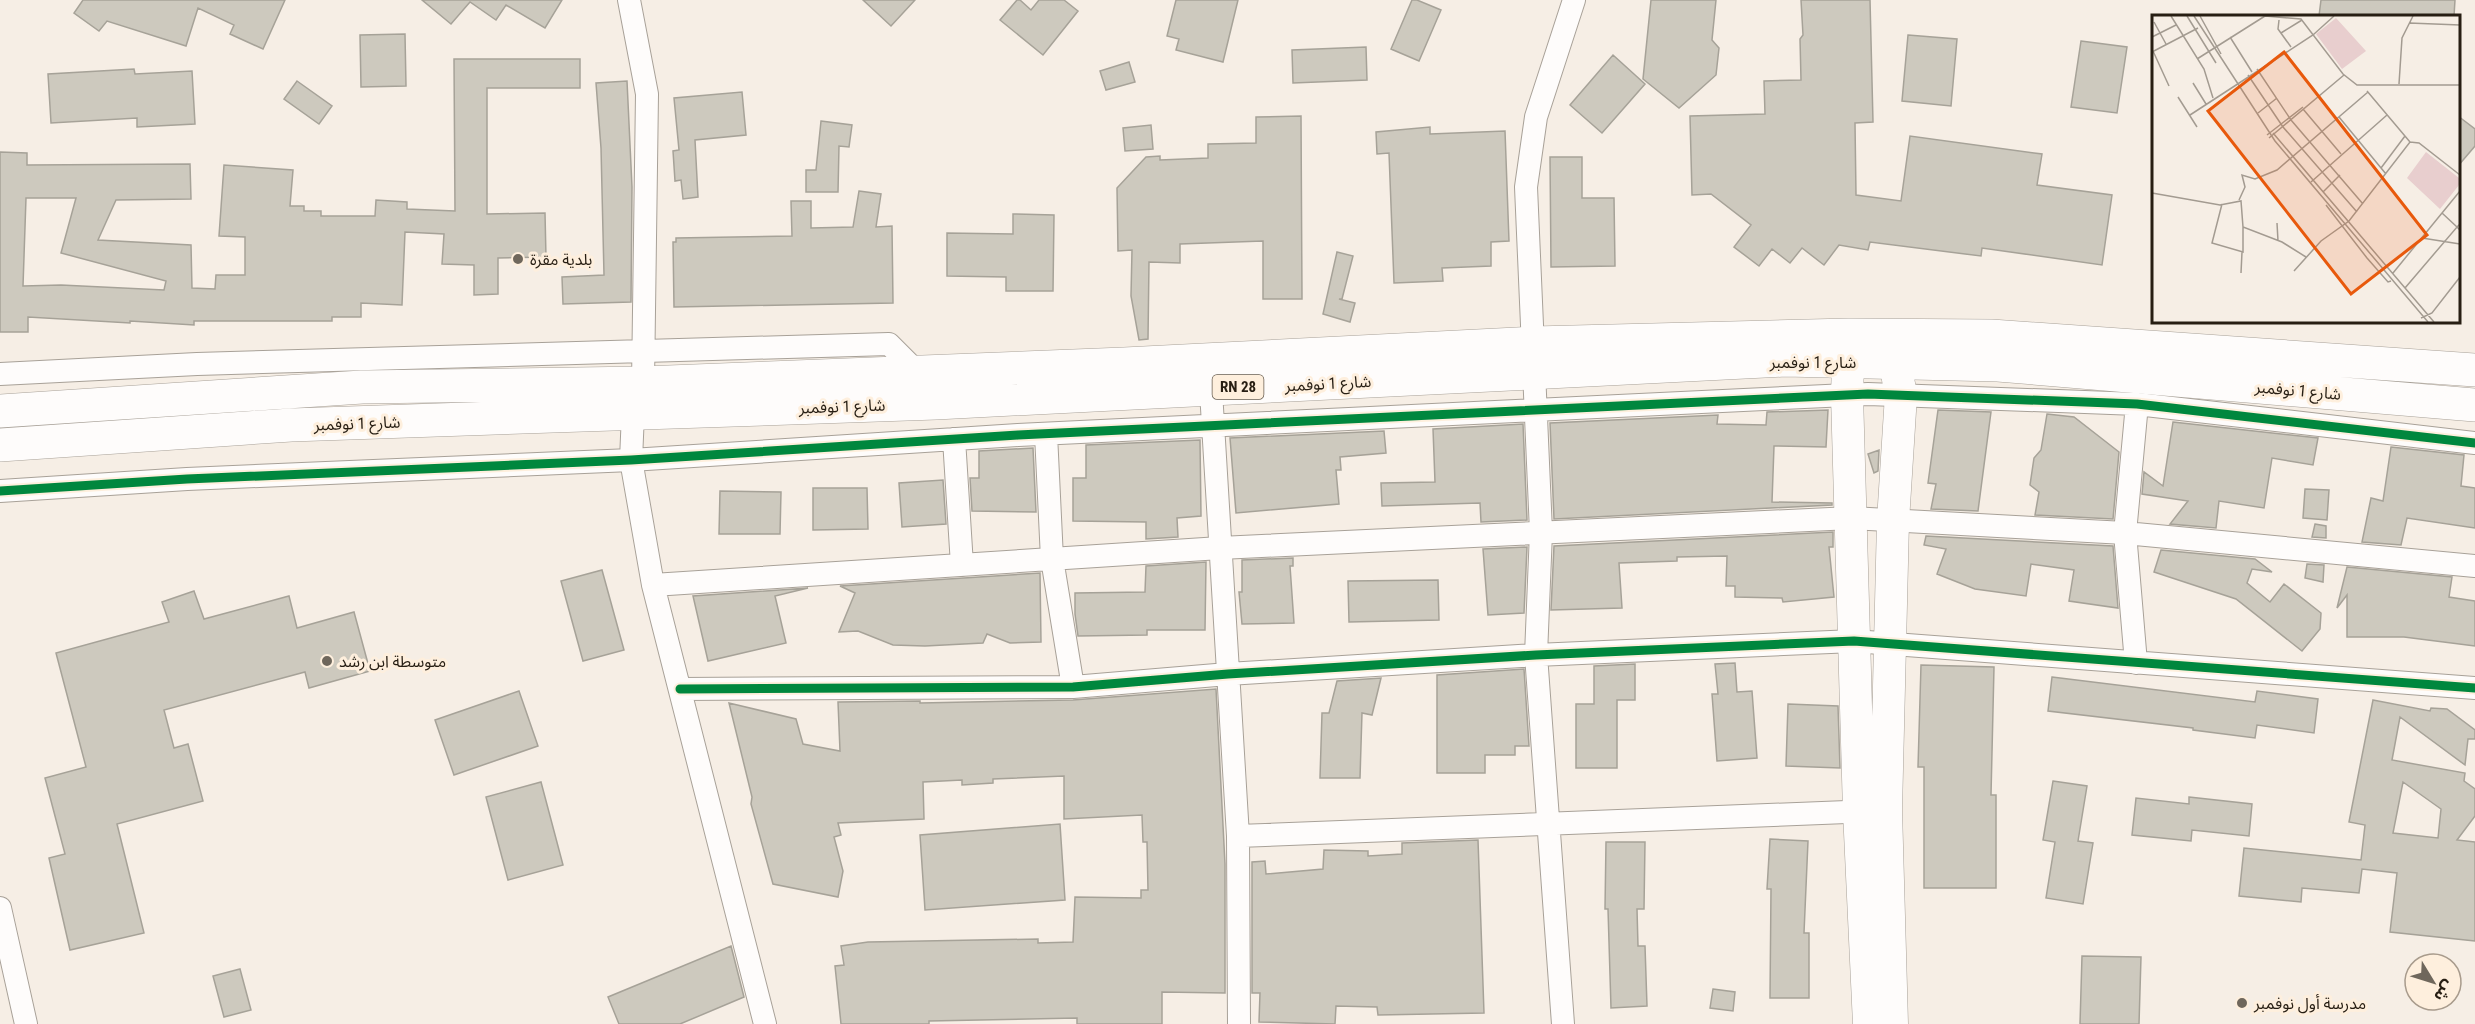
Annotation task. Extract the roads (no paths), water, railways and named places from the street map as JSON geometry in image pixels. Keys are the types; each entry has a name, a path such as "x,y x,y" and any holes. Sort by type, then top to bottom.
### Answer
{"main road":[{"name":"شارع 1 نوفمبر","path":"1895,349 1991,336 2475,370"},
{"name":"شارع 1 نوفمبر","path":"0,445 291,425 640,383 936,402 1210,374 1534,358 1849,348 1895,349 1998,365 2475,405"},
{"name":"شارع 1 نوفمبر","path":"0,411 362,387 640,383 917,372 1210,374"}],"street":[{"path":"629,0 647,94 640,383 631,460 653,585 765,1024"},
{"path":"1563,1024 1536,655 1541,532 1526,187 1536,117 1574,0"},
{"path":"1849,348 1847,395 1854,641 1892,1024"},
{"path":"1869,1024 1872,811 1890,645 1893,520 1901,395 1895,349"},
{"path":"0,374 208,364 640,383"},
{"path":"208,364 212,397"},
{"path":"93,369 94,405 100,438"},
{"path":"1210,374 1238,836 1239,1024"},
{"path":"0,491 198,478 631,460 1046,434 1847,395 2137,404 2475,443"},
{"path":"2136,663 2125,533 2137,404"},
{"path":"1046,434 1052,558 1073,687"},
{"path":"954,439 962,565"},
{"path":"653,585 1220,548 1851,518 2125,533 2475,566"},
{"path":"680,689 1073,687 1228,674 1536,655 1854,641 2475,688"},
{"path":"1238,836 1872,811"},
{"path":"0,908 6,967 26,1024"}],"place":[{"name":"بلدية مقرة","path":"518,259"},
{"name":"متوسطة ابن رشد","path":"327,661"},
{"name":"مدرسة أول نوفمبر","path":"2242,1003"}]}
